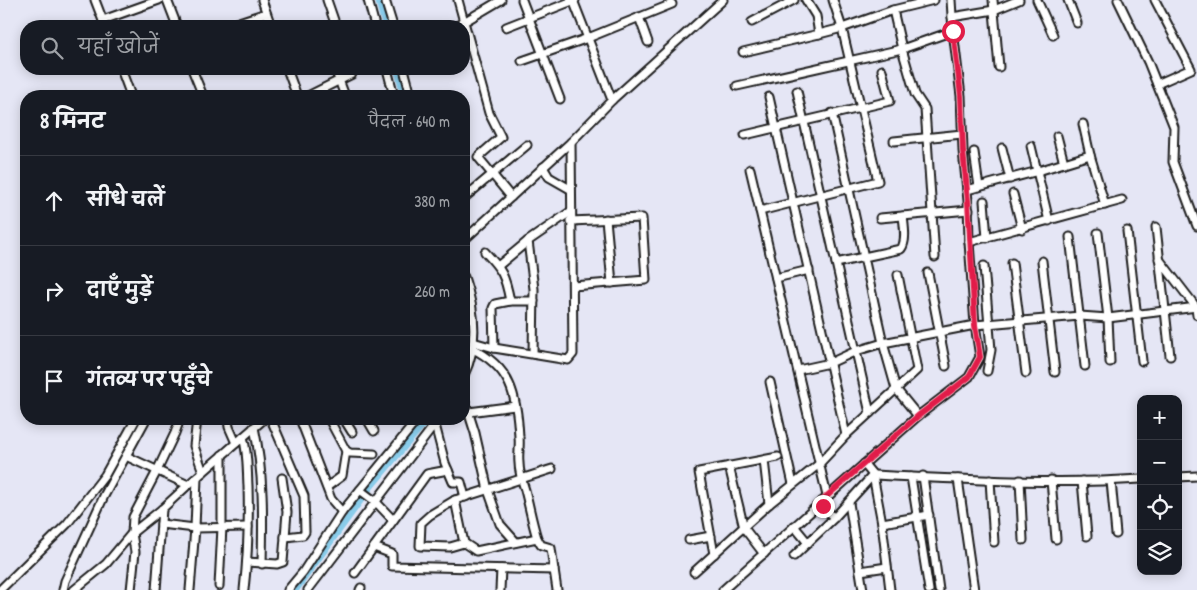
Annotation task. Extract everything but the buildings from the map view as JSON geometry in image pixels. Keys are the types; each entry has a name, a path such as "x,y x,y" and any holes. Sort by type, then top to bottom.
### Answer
{"street":[{"path":"95,0 103,20"},
{"path":"111,20 159,0"},
{"path":"167,0 175,20"},
{"path":"262,0 269,20"},
{"path":"327,0 334,20"},
{"path":"368,0 373,20"},
{"path":"386,0 391,20"},
{"path":"458,0 460,20"},
{"path":"467,20 501,0"},
{"path":"522,0 544,53 560,99"},
{"path":"506,27 574,0 612,100"},
{"path":"470,235 511,197 546,172 571,142 612,100 723,0"},
{"path":"752,22 794,0"},
{"path":"806,0 816,16 819,34"},
{"path":"760,210 878,181 850,60 833,0"},
{"path":"743,52 842,28 893,10 904,4 934,0"},
{"path":"951,0 956,17 953,31 961,96 962,134 973,188"},
{"path":"993,0 999,67"},
{"path":"956,17 994,10 1019,0"},
{"path":"1037,0 1053,35"},
{"path":"1068,0 1077,23"},
{"path":"1118,0 1148,62 1174,128 1173,162 1197,226"},
{"path":"1155,0 1191,69 1157,84"},
{"path":"522,61 588,38 672,4"},
{"path":"893,10 915,94 924,109 935,257"},
{"path":"245,20 266,13"},
{"path":"639,17 648,42"},
{"path":"737,86 902,49 953,31"},
{"path":"470,55 488,110 500,137 478,157 511,197"},
{"path":"745,135 861,106 890,101 882,70"},
{"path":"123,75 129,90"},
{"path":"194,75 200,90"},
{"path":"289,75 295,90"},
{"path":"337,75 343,90"},
{"path":"320,90 350,75"},
{"path":"389,75 392,90"},
{"path":"406,75 409,90"},
{"path":"798,91 870,413"},
{"path":"769,97 846,435"},
{"path":"832,114 883,343 896,389 918,416"},
{"path":"1083,124 1105,205"},
{"path":"894,141 962,134"},
{"path":"1057,136 1064,163"},
{"path":"472,345 568,360 572,354 571,142"},
{"path":"470,193 528,145"},
{"path":"1031,146 1049,221"},
{"path":"1002,148 1010,179"},
{"path":"974,152 973,188 969,210 982,324 990,350 987,371"},
{"path":"973,188 1090,155"},
{"path":"750,169 827,496"},
{"path":"546,172 570,189"},
{"path":"1013,194 1022,228"},
{"path":"974,242 1122,200"},
{"path":"984,201 987,238"},
{"path":"880,218 969,210"},
{"path":"498,266 528,241 570,212"},
{"path":"836,263 901,249 904,245 903,216"},
{"path":"570,221 642,218 646,280 573,286"},
{"path":"606,219 612,283"},
{"path":"1156,226 1170,356"},
{"path":"1127,232 1142,361"},
{"path":"1098,233 1108,318 1110,362"},
{"path":"1070,237 1086,366"},
{"path":"528,241 534,300 533,354"},
{"path":"485,252 498,266 506,280 510,301"},
{"path":"1159,258 1197,310"},
{"path":"1042,261 1055,372"},
{"path":"1012,263 1026,373"},
{"path":"724,590 764,554 797,530 823,506 827,496 868,469 918,416 969,377 980,357 984,266"},
{"path":"776,278 809,270"},
{"path":"928,273 946,366"},
{"path":"694,572 793,484 819,464 846,435 917,370 898,275"},
{"path":"470,295 475,332 470,354"},
{"path":"494,348 493,308 495,304 499,302 534,300"},
{"path":"798,370 830,363 856,351 883,343 982,324 1080,316 1108,318 1164,311 1197,310"},
{"path":"472,345 490,360 506,376 510,383 519,438 518,464 521,478 537,538 541,545 551,548 557,590"},
{"path":"770,382 793,484"},
{"path":"470,412 515,406"},
{"path":"470,416 488,490 500,524 516,542"},
{"path":"0,590 67,524 104,474 133,425"},
{"path":"63,590 65,581 104,496 143,425"},
{"path":"131,590 135,552 132,533 133,517 158,471 178,425"},
{"path":"196,425 194,446 204,472"},
{"path":"229,425 236,443"},
{"path":"74,590 106,564 132,533 162,509 256,425"},
{"path":"274,425 304,496 306,532 303,535 286,537"},
{"path":"302,425 332,499 342,512"},
{"path":"327,487 342,476 346,451 332,425"},
{"path":"348,425 352,432"},
{"path":"370,425 374,431"},
{"path":"288,590 303,572 342,512 364,493 414,425"},
{"path":"308,590 435,425"},
{"path":"438,425 448,470 453,482 461,482 465,497"},
{"path":"254,427 261,462 263,504 262,564"},
{"path":"243,437 247,450 248,527 244,590"},
{"path":"346,451 350,453 374,454"},
{"path":"219,586 222,527 222,455"},
{"path":"126,456 188,485"},
{"path":"714,554 699,472 778,457"},
{"path":"764,460 770,504"},
{"path":"730,466 744,528 764,554"},
{"path":"464,543 450,547 420,546 421,524 430,515 455,500 552,469"},
{"path":"868,469 911,477 923,476 958,479 1082,481 1137,479"},
{"path":"794,556 849,503 868,469"},
{"path":"868,469 882,523 890,590"},
{"path":"355,573 427,474 448,470"},
{"path":"923,476 939,590"},
{"path":"1182,477 1197,476"},
{"path":"911,477 929,590"},
{"path":"190,590 197,478"},
{"path":"247,562 277,564 283,562 286,537 286,505 282,478"},
{"path":"958,479 974,590"},
{"path":"990,480 994,542"},
{"path":"1020,480 1023,540"},
{"path":"1051,480 1056,539"},
{"path":"1082,481 1087,536"},
{"path":"1111,481 1116,534"},
{"path":"364,493 376,502 393,520"},
{"path":"455,500 464,543 476,551 537,538"},
{"path":"849,503 863,590"},
{"path":"823,506 834,518"},
{"path":"156,590 162,509"},
{"path":"882,523 928,516"},
{"path":"161,524 195,528 248,527"},
{"path":"797,530 808,542"},
{"path":"689,540 711,536"},
{"path":"374,547 392,554 392,566 554,570"},
{"path":"860,571 887,567"},
{"path":"500,590 501,569"}],"waterway":[{"path":"378,0 383,20"},
{"path":"399,75 402,90"},
{"path":"296,590 370,488 423,425"}],"route":[{"path":"823,506 820,503 827,496 918,416 969,377 980,357 975,325 961,96 953,31"}]}
